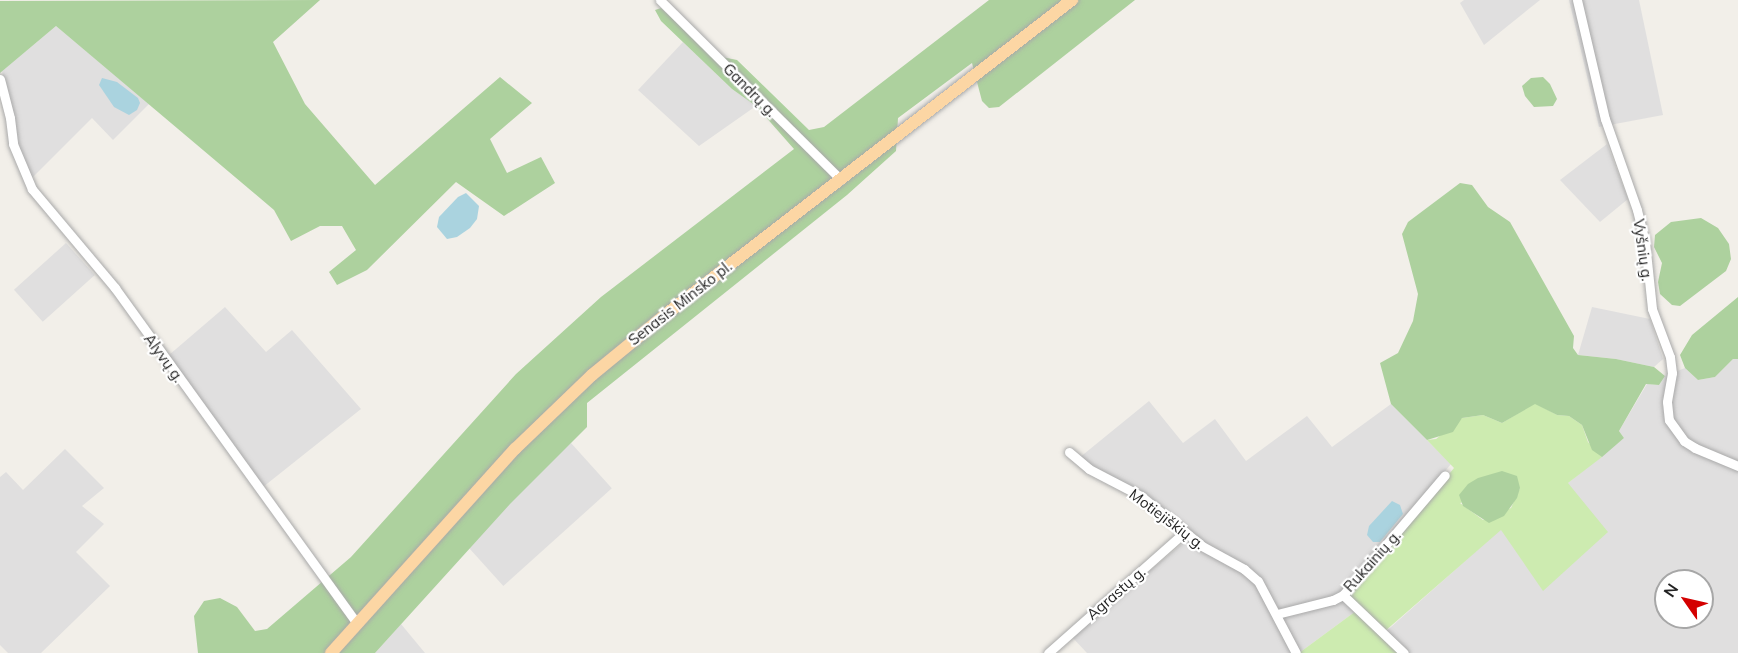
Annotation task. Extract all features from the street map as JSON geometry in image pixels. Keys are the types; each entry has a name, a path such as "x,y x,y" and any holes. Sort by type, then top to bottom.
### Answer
{"main road":[{"name":"Senasis Minsko pl.","path":"331,653 515,449 591,375 664,315 1072,0"}],"street":[{"name":"Gandrų g.","path":"660,0 841,180"},
{"name":"Vyšnių g.","path":"1577,0 1605,119 1637,210 1645,242 1652,309 1670,357 1672,373 1667,402 1669,420 1677,433 1695,448 1738,466"},
{"name":"Alyvų g.","path":"0,80 10,118 13,144 32,189 114,288 357,624"},
{"name":"Motiejiškių g.","path":"1069,452 1089,469 1141,496 1185,532 1258,581 1296,653"},
{"name":"Rukainių g.","path":"1277,614 1333,600 1343,595 1445,475"},
{"name":"Agrastų g.","path":"1048,653 1185,532"},
{"path":"1343,595 1404,653"}],"shaded area":[{"path":"1464,0 1540,0 1484,45 1460,3"},
{"path":"1569,0 1639,0 1663,115 1599,127"},
{"path":"56,26 149,104 113,140 92,118 30,180 14,133 2,71"},
{"path":"683,42 732,89 756,106 699,146 638,90"},
{"path":"1607,144 1628,199 1600,222 1560,180"},
{"path":"66,243 95,275 43,322 14,290"},
{"path":"225,307 266,352 292,330 361,409 263,487 169,355"},
{"path":"1592,307 1650,319 1663,359 1654,367 1616,359 1578,355"},
{"path":"1733,359 1738,359 1738,653 1401,653 1382,635 1501,529 1543,590 1568,483 1624,438 1619,431 1647,384 1659,385 1665,376 1685,368 1698,380 1715,377"},
{"path":"1149,401 1183,443 1215,419 1246,461 1307,416 1332,447 1391,404 1451,464 1341,597 1356,611 1299,653 1260,577 1203,543 1141,491 1105,476 1079,458"},
{"path":"571,443 612,488 503,586 463,541"},
{"path":"65,449 104,488 82,506 104,524 76,552 110,586 41,653 8,653 0,645 0,477 6,472 23,490"},
{"path":"1188,539 1254,581 1292,653 1087,653 1071,636"},
{"path":"401,624 425,653 375,653"}],"green space":[{"path":"320,0 273,42 305,104 375,185 500,77 532,103 490,139 507,173 541,157 555,183 504,216 456,182 367,270 337,285 329,272 356,250 342,226 320,226 291,241 274,210 56,26 0,73 0,1"},
{"path":"989,0 1135,0 999,107 989,108 982,101 972,63 898,118 896,151 847,195 587,403 587,427 510,504 375,653 198,653 194,616 204,601 220,598 237,607 255,631 267,629 351,557 516,374 601,297 794,149 756,106 732,89 661,21 655,10 661,8 712,55 737,60 809,130 824,127"},
{"path":"1543,77 1550,84 1557,99 1553,106 1534,107 1525,96 1522,86 1531,78"},
{"path":"1460,183 1472,185 1488,207 1510,222 1574,336 1573,348 1578,355 1616,359 1654,367 1665,376 1659,385 1646,384 1619,431 1624,438 1602,457 1592,450 1582,425 1569,416 1557,415 1535,404 1502,423 1483,415 1462,418 1453,432 1427,440 1391,404 1380,363 1398,353 1413,321 1418,294 1402,234 1408,222"},
{"path":"1701,218 1718,228 1729,244 1731,259 1726,271 1680,306 1672,305 1660,294 1658,282 1662,263 1654,247 1655,235 1671,222"},
{"path":"1738,297 1738,359 1733,359 1715,377 1698,380 1685,368 1680,355 1692,335"},
{"path":"1535,403 1557,415 1569,416 1582,425 1588,442 1602,457 1568,483 1608,532 1543,591 1501,530 1384,632 1348,596 1454,468 1427,440 1436,439 1462,418 1483,415 1502,423","holes":["1520,488 1511,508 1483,520 1460,503"]},
{"path":"1502,471 1517,476 1520,488 1517,498 1504,516 1489,523 1463,506 1459,495 1468,484 1478,478"},
{"path":"1356,611 1401,653 1299,653"}],"water":[{"path":"102,78 117,82 138,98 140,103 137,110 129,115 114,107 99,85"},
{"path":"466,193 479,206 477,219 470,228 457,237 447,239 437,227 439,217 458,197"},
{"path":"1392,501 1400,505 1403,514 1380,542 1373,542 1367,535 1369,526"}]}
